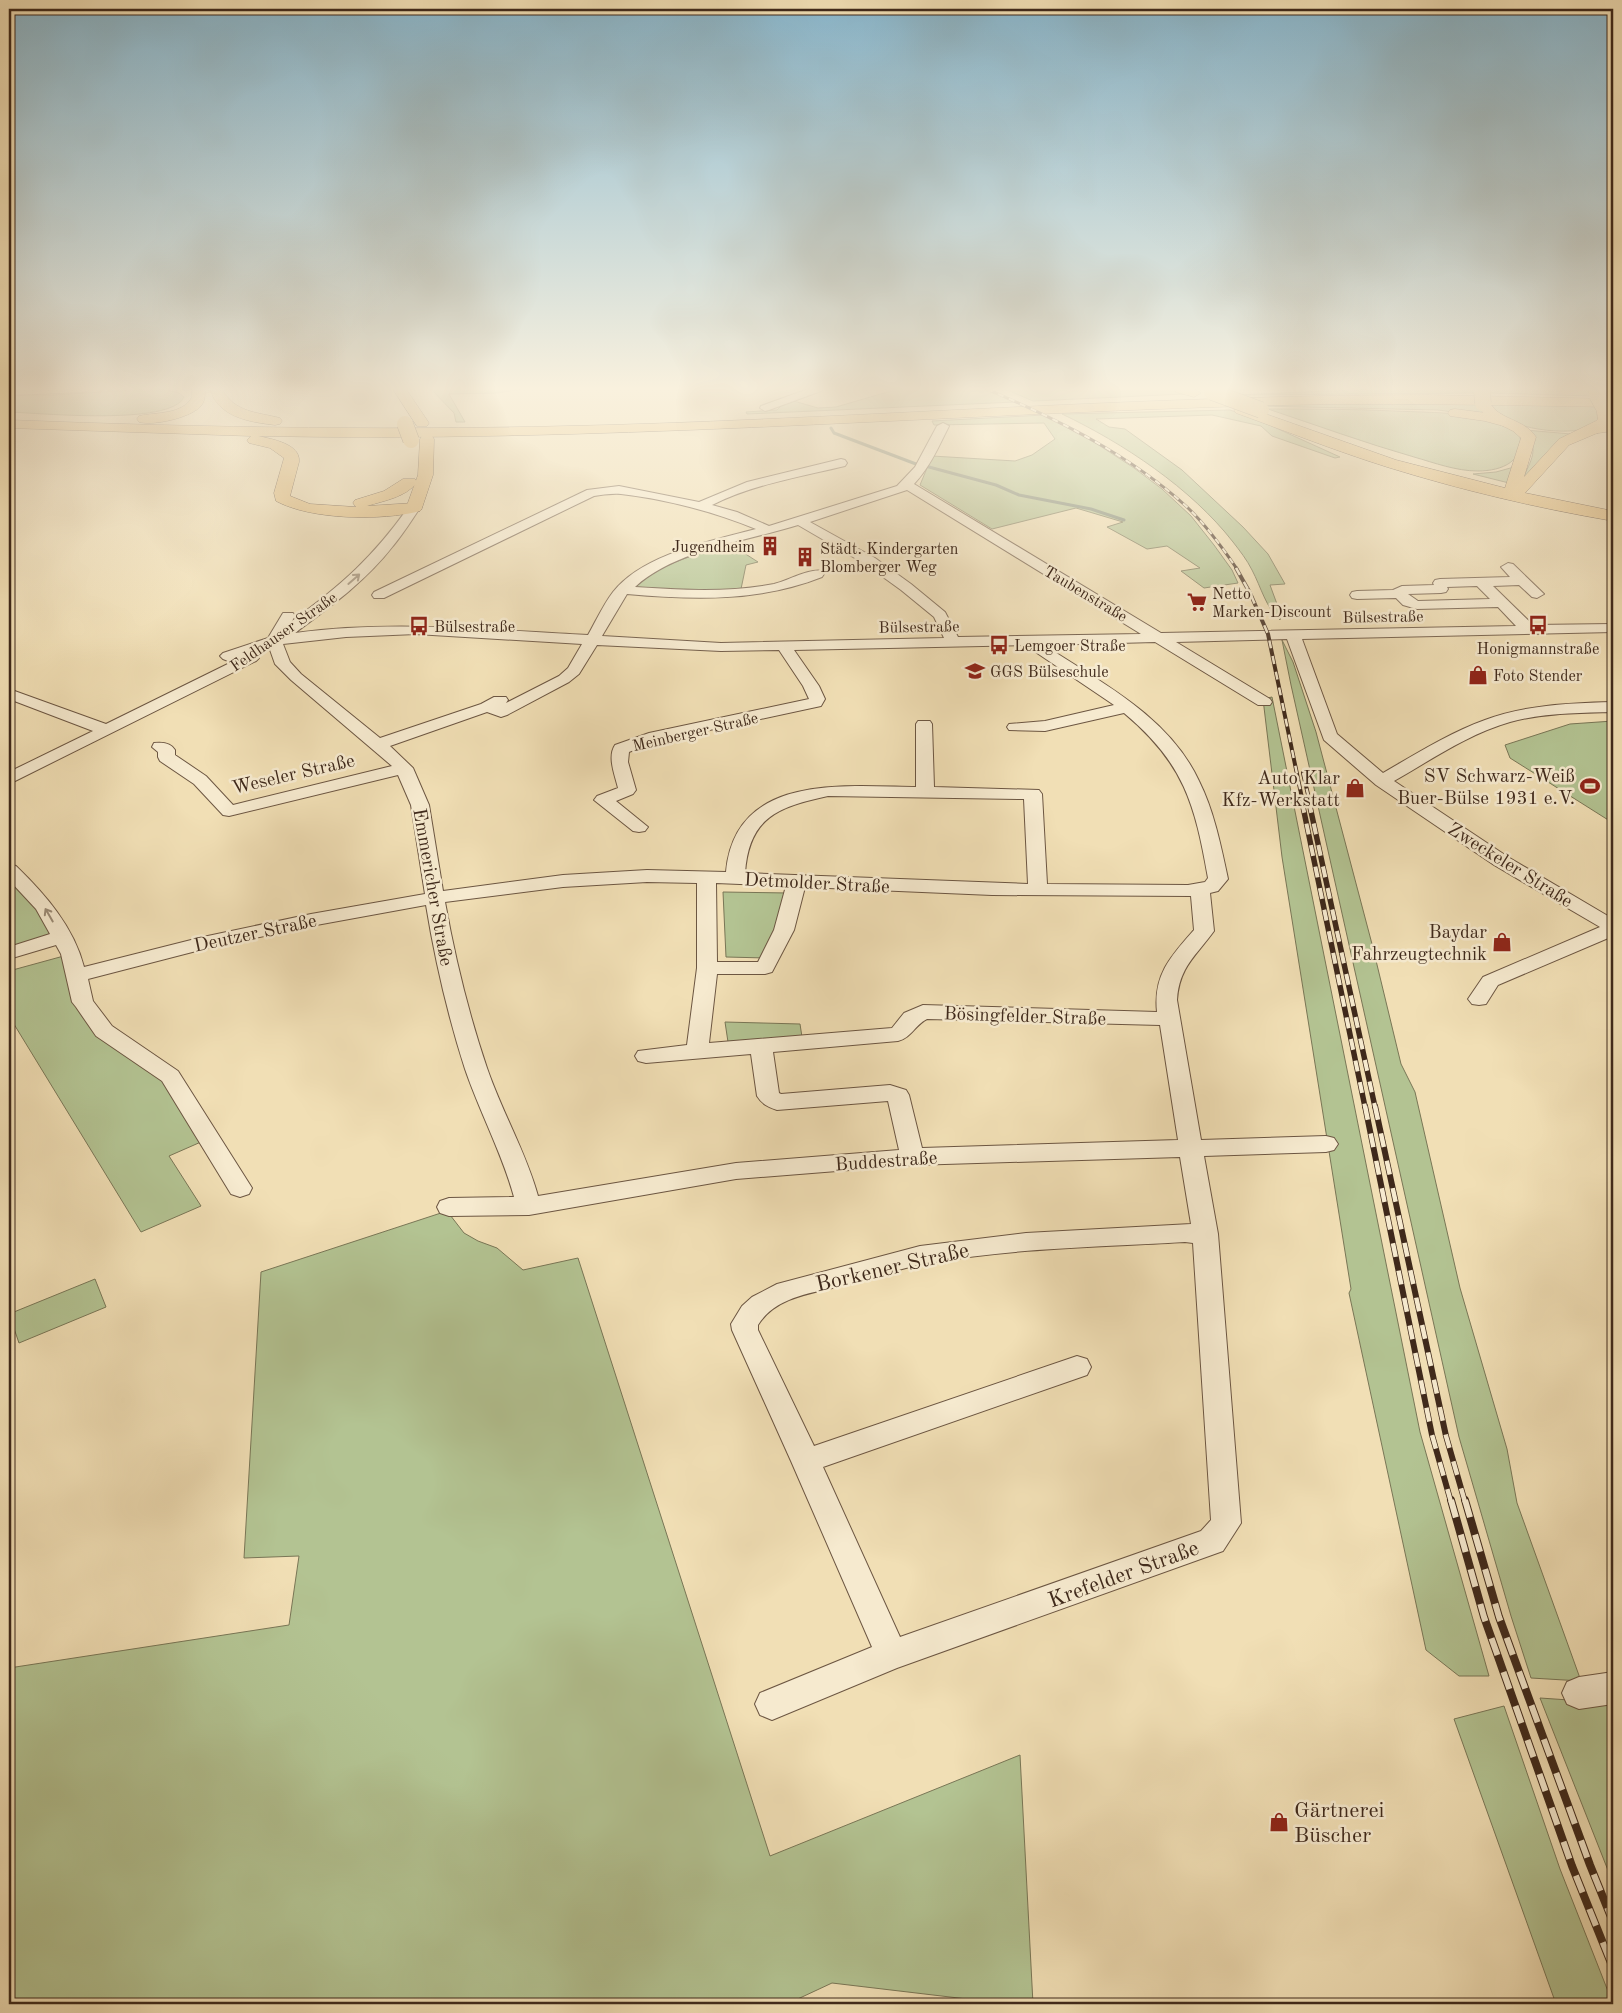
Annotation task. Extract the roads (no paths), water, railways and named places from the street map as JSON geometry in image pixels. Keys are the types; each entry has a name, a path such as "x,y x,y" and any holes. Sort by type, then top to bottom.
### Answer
{"main road":[{"path":"284,483 281,490 282,498 290,504 303,508 403,507"},
{"path":"290,483 288,495 298,502 311,505 355,508 377,514 382,517 384,528"},
{"path":"355,508 390,494 408,483"},
{"name":"Feldhauser Straße","path":"403,507 409,483"},
{"name":"Feldhauser Straße","path":"403,507 422,490 424,483"},
{"path":"1483,483 1613,509"},
{"path":"1493,483 1613,516"},
{"path":"1516,490 1518,483"},
{"path":"1516,490 1525,483"},
{"path":"1548,483 1552,487 1613,509"}],"street":[{"path":"701,506 755,483"},
{"path":"378,744 487,707 501,712 564,679 578,667 624,590 644,573 674,559 709,547 799,521 901,489 908,485"},
{"name":"Taubenstraße","path":"908,485 1264,702"},
{"path":"379,595 591,493 619,490 701,506 733,515 768,530"},
{"name":"Feldhauser Straße","path":"384,528 403,507"},
{"name":"Feldhauser Straße","path":"9,771 245,662 329,602 363,572 385,548 403,507"},
{"path":"799,521 870,561 906,587 940,615 954,642"},
{"name":"Feldhauser Straße","path":"9,779 228,656 288,616 352,564"},
{"path":"1508,566 1537,594"},
{"path":"624,590 680,594 729,592 774,588 801,582 817,574"},
{"path":"1400,594 1399,591 1402,590 1522,580"},
{"path":"1481,582 1529,630"},
{"path":"1357,595 1400,594 1408,602 1417,605 1502,603"},
{"path":"274,641 288,616"},
{"name":"Bülsestraße","path":"228,656 274,641 327,633 376,630 416,630 682,646 784,646 1613,628"},
{"name":"Zweckeler Straße","path":"1293,635 1330,736 1382,781 1501,861 1613,928"},
{"name":"Emmericher Straße","path":"274,641 283,664 296,677 378,744 404,768 420,805 435,899 452,984 476,1068 495,1118 519,1170 529,1206"},
{"path":"1033,641 1039,648 1126,707 1166,743 1190,778 1203,814 1218,879 1210,887 1200,890 1204,931 1176,963 1166,986 1168,1019 1191,1147"},
{"name":"Meinberger Straße","path":"639,827 603,800 627,790 620,762 621,749 649,738 815,704 817,698 812,686 784,646"},
{"path":"9,694 102,728"},
{"path":"1015,728 1045,726 1126,707"},
{"path":"1382,781 1442,746 1492,723 1556,710 1613,707"},
{"path":"924,724 925,792"},
{"name":"Weseler Straße","path":"160,746 167,750 166,756 200,780 229,811 358,781 404,768"},
{"path":"735,878 737,854 743,835 755,820 772,808 806,796 828,791 1033,794 1038,889"},
{"path":"9,870 39,900 62,937 71,954 83,1002 104,1032 170,1076 240,1188"},
{"name":"Detmolder Straße","path":"435,899 562,881 647,876 1038,889 1200,890"},
{"path":"697,1051 707,968 706,877"},
{"path":"707,968 765,968 784,930 797,881"},
{"name":"Deutzer Straße","path":"77,975 217,939 311,920 435,899"},
{"path":"1479,999 1490,981 1613,928"},
{"path":"9,953 62,937"},
{"name":"Bösingfelder Straße","path":"646,1056 898,1034 912,1018 923,1012 1168,1019"},
{"path":"761,1047 768,1096 778,1102 890,1093 898,1095 912,1157"},
{"name":"Buddestraße","path":"449,1207 529,1206 736,1171 912,1157 1326,1144"},
{"name":"Krefelder Straße","path":"772,1704 892,1655 1212,1541 1226,1523 1204,1234 1191,1147"},
{"name":"Borkener Straße","path":"892,1655 806,1461 745,1330 744,1324 749,1313 757,1306 784,1292 928,1254 1007,1243 1184,1233 1204,1234"},
{"path":"806,1461 1076,1367"},
{"path":"1579,1693 1613,1688"}],"waterway":[{"path":"988,483 1019,495 1091,509 1124,520"}],"railway":[{"path":"1158,483 1194,514 1214,536 1237,569"},
{"path":"1236,568 1250,593 1268,634 1303,803"},
{"path":"1303,773 1310,803"},
{"path":"1302,802 1365,1107"},
{"path":"1309,802 1375,1107"},
{"path":"1365,1106 1432,1435 1451,1502"},
{"path":"1375,1106 1446,1436 1465,1502"},
{"path":"1451,1500 1484,1617 1572,1866 1613,1968"},
{"path":"1465,1500 1499,1617 1590,1865 1613,1922"}],"place":[{"name":"Jugendheim","path":"770,546"},
{"name":"Städt. Kindergarten Blomberger Weg","path":"805,557"},
{"name":"Netto Marken-Discount","path":"1197,602"},
{"name":"Honigmannstraße","path":"1538,625"},
{"name":"Bülsestraße","path":"419,626"},
{"name":"Lemgoer Straße","path":"999,645"},
{"name":"GGS Bülseschule","path":"975,671"},
{"name":"Foto Stender","path":"1478,675"},
{"name":"SV Schwarz-Weiß Buer-Bülse 1931 e.V.","path":"1590,786"},
{"name":"Auto Klar Kfz-Werkstatt","path":"1355,788"},
{"name":"Baydar Fahrzeugtechnik","path":"1502,942"},
{"name":"Gärtnerei Büscher","path":"1279,1822"}]}
